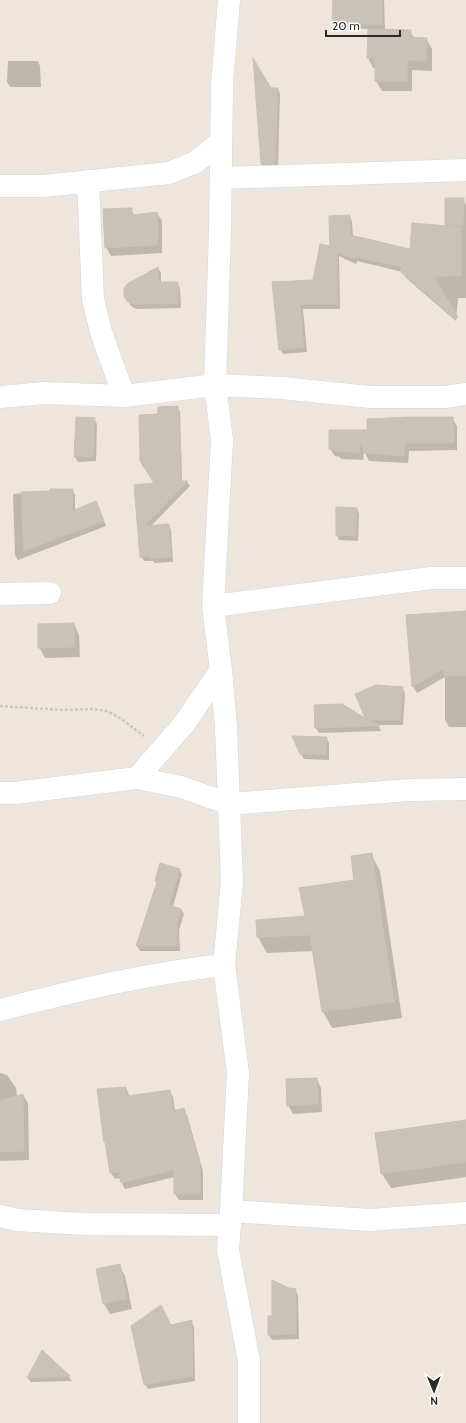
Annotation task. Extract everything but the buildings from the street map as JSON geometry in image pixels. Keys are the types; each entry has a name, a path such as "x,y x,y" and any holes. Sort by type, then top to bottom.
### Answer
{"street":[{"path":"229,0 222,84 221,178 214,384 222,440 213,606 226,727 232,882 224,965 238,1073 228,1250 249,1361 249,1423"},
{"path":"0,186 43,186 88,180 169,173 194,163 221,142"},
{"path":"221,178 466,170"},
{"path":"88,180 93,299 101,332 124,396"},
{"path":"0,397 44,393 124,396 214,384 282,388 370,396 445,397 466,394"},
{"path":"213,606 431,578 466,578"},
{"path":"0,594 50,593"},
{"path":"137,778 184,724 221,670"},
{"path":"0,793 15,793 137,778 181,787 229,804 410,790 466,789"},
{"path":"0,1010 72,992 192,968 224,965"},
{"path":"0,1216 17,1220 85,1224 231,1218 370,1220 466,1213"}],"path":[{"path":"0,706 62,710 93,709 107,711 120,718 162,749"}]}
